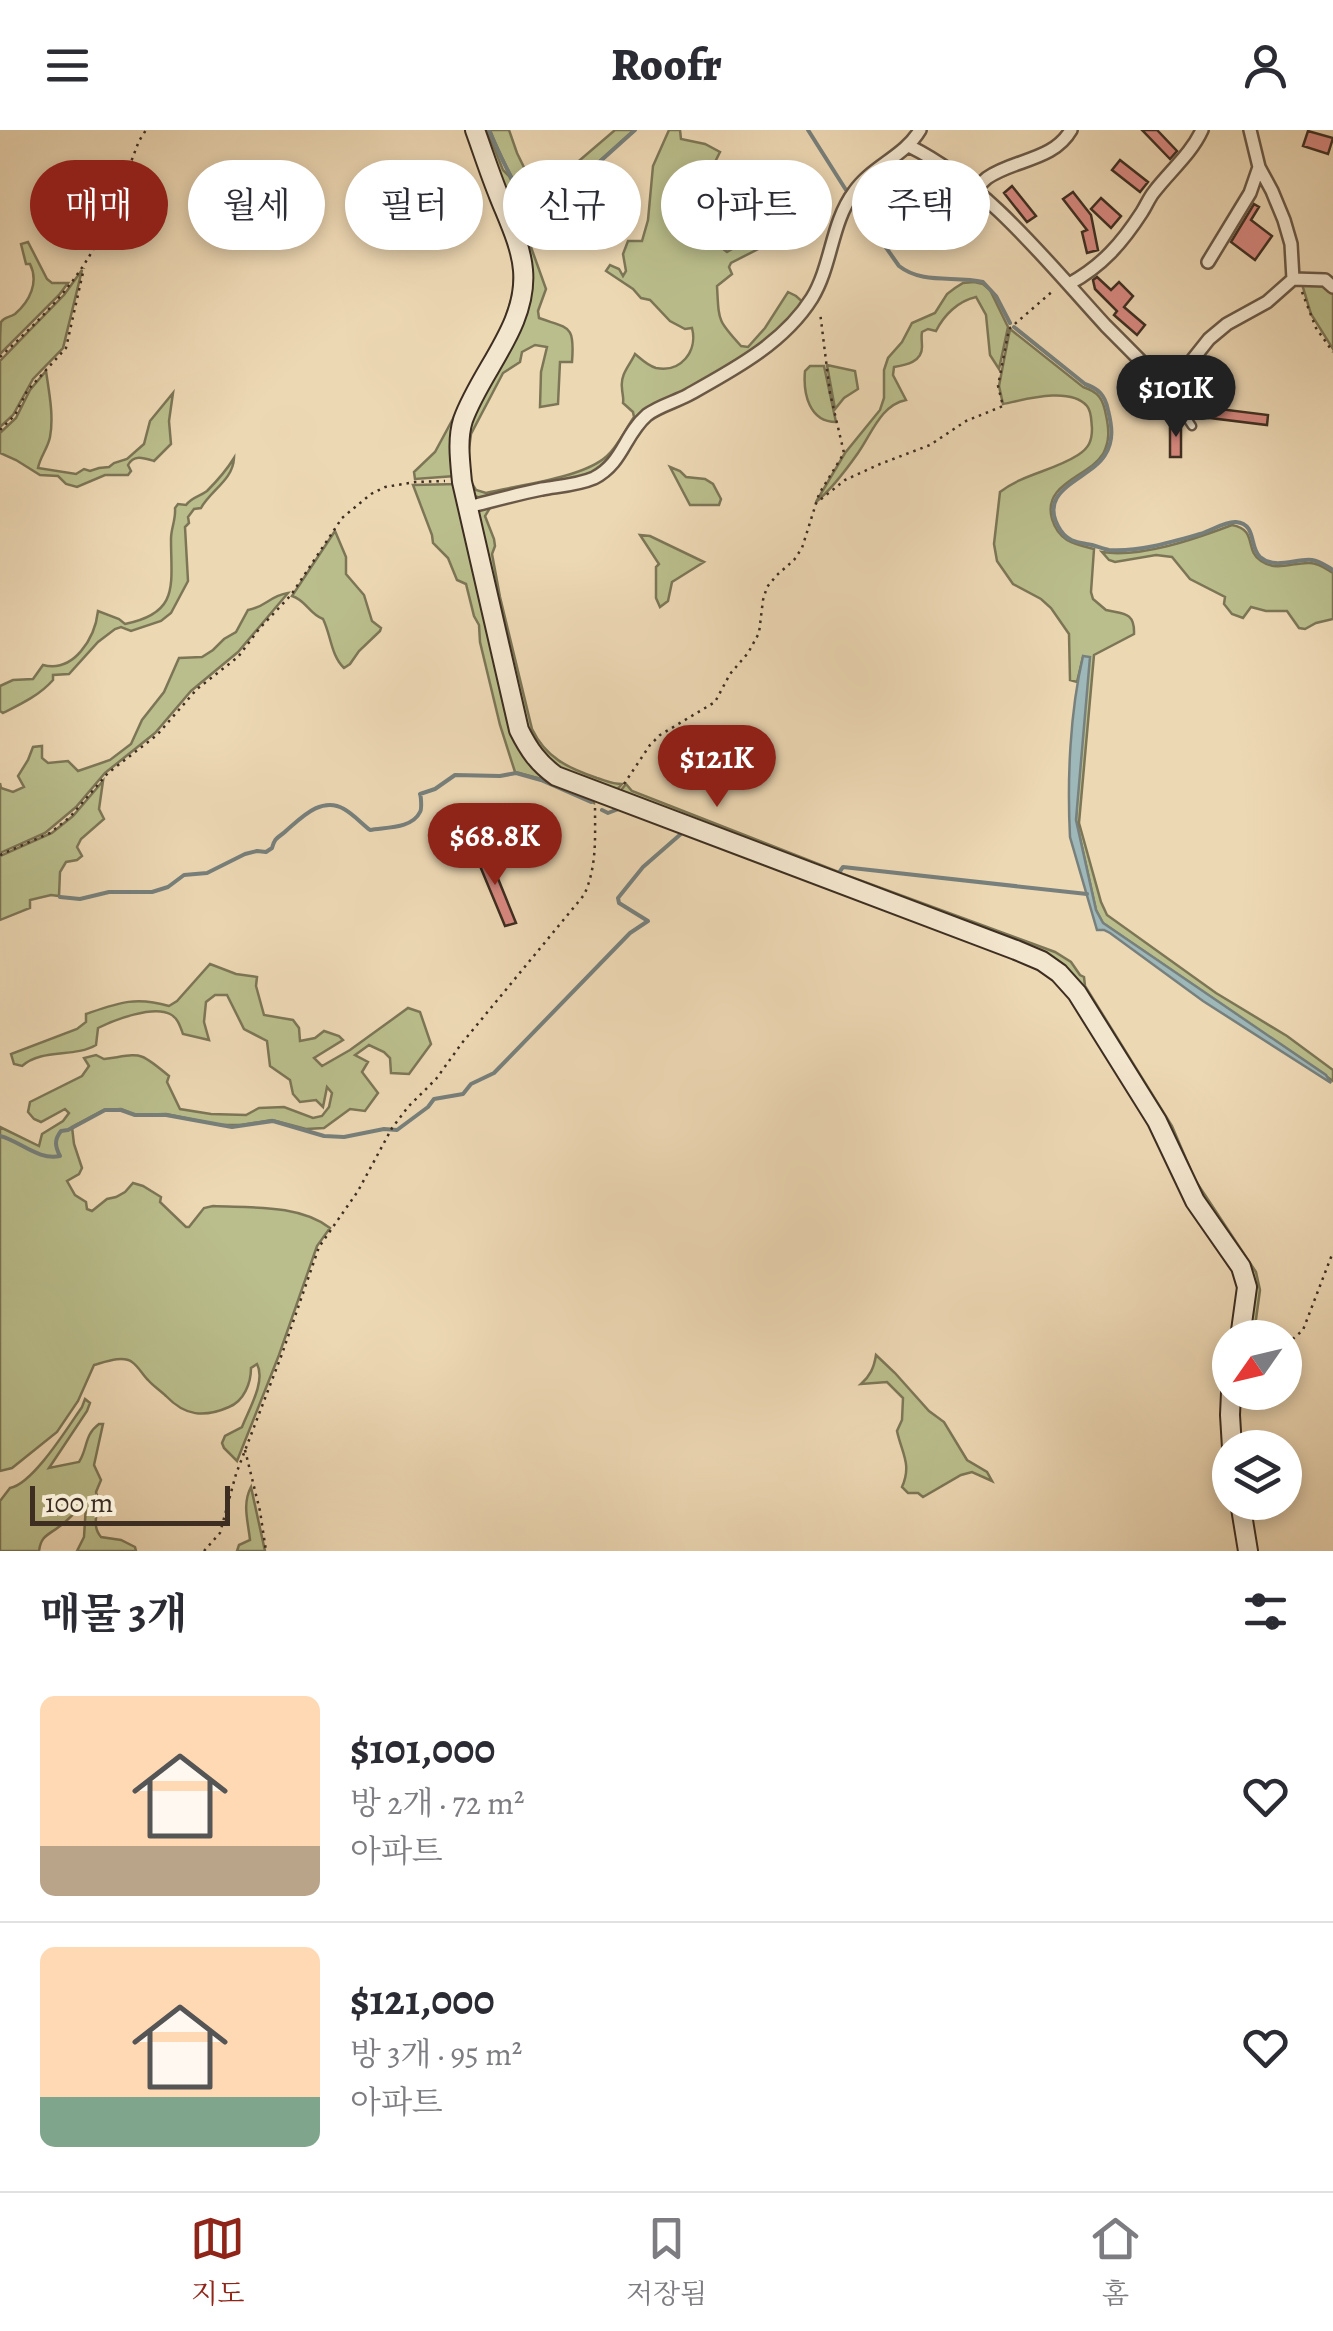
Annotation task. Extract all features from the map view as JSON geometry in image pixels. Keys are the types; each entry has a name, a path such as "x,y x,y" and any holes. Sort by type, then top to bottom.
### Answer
{"street":[{"path":"475,130 524,268 522,296 512,326 462,423 459,454 462,482 519,730 531,753 556,776 1016,950 1059,973 1077,993 1157,1121 1195,1200 1240,1267 1246,1287 1242,1320"},
{"path":"468,507 588,480 608,470 647,415 726,373 778,339 814,294 850,198 872,173 909,146 920,130"},
{"path":"990,177 1050,152 1071,130"},
{"path":"1068,282 1091,272 1115,250 1151,195 1196,145 1202,130"},
{"path":"1250,130 1259,167 1284,220 1296,280"},
{"path":"909,146 937,160"},
{"path":"1208,262 1250,193 1259,167"},
{"path":"990,205 1166,386 1174,384 1209,338 1296,280 1325,280 1333,288"},
{"path":"1243,1520 1248,1551"}],"lane":[{"path":"1166,386 1192,426"}],"path":[{"path":"0,358 61,296 85,262 100,237 146,130"},
{"path":"0,430 16,414 27,391 66,348 85,262"},
{"path":"1296,280 1311,318 1333,352"},
{"path":"814,505 845,480 930,444 966,421 1002,406 998,386 1009,329 1068,282"},
{"path":"614,797 660,734 715,702 730,674 755,643 764,593 802,548 814,505 844,453 814,294"},
{"path":"0,855 60,825 108,773 157,735 197,689 238,656 291,595 342,518 371,494 399,484 462,482"},
{"path":"204,1551 220,1533 244,1450 319,1248 358,1191 392,1128 584,895 592,879 595,790"},
{"path":"1302,1331 1333,1252"},
{"path":"244,1450 266,1551"}],"green space":[{"path":"479,130 487,130 503,170 503,210"},
{"path":"490,130 509,130 520,160 503,160"},
{"path":"615,130 634,130 601,160 580,160"},
{"path":"669,130 680,130 681,139 720,152 716,160 661,160 661,250 756,250 731,263 732,274 717,286 721,319 741,346 748,347 765,328 788,292 805,304 782,330 735,364 661,404 618,453 590,476 483,499 472,495 463,438 528,293 515,250 532,250 546,289 539,318 571,334 572,362 560,362 558,404 540,407 541,372 547,347 535,345 522,352 520,362 503,373 471,434 471,482 476,490 486,493 567,475 596,464 615,448 634,417 623,403 622,383 635,354 650,366 665,369 680,364 690,352 692,328 685,329 670,321 650,300 641,298 606,271 610,265 623,276 625,250 641,250 653,166"},
{"path":"28,242 47,279 68,283 0,354 1,322 20,309 33,284 33,271 26,264 21,244"},
{"path":"515,252 517,298 490,357 455,476 415,479 414,472 435,452 503,326 513,294"},
{"path":"82,270 63,348 33,379 13,415 0,427 0,361 64,295"},
{"path":"974,282 990,290 1008,327 999,369 990,355 986,315 976,297 963,302 947,314 936,331 922,332 921,352 916,359 894,367 893,375 906,400 884,414 844,473 816,502 845,453 880,410 888,358 912,323 935,313 955,288"},
{"path":"1302,284 1324,285 1333,291 1333,349 1311,314"},
{"path":"1010,329 1097,394 1107,420 1108,440 1103,454 1060,489 1051,507 1055,527 1063,537 1094,549 1093,599 1106,610 1130,617 1134,627 1134,634 1094,655 1079,823 1101,902 1107,915 1333,1070 1333,1081 1103,923 1096,910 1076,820 1083,657 1077,682 1070,680 1069,634 1041,599 1013,584 997,561 994,544 1000,492 1082,452 1090,440 1091,417 1087,406 1070,397 1046,396 1003,404 999,386"},
{"path":"827,365 855,371 858,389 835,409"},
{"path":"810,366 824,366 836,422 819,417 810,405 805,371"},
{"path":"46,371 51,429 38,468 76,474 127,459 144,444 150,421 173,393 171,444 154,461 133,459 128,475 105,475 77,487 58,476 40,475 0,453 0,433 16,418 30,390"},
{"path":"234,458 226,479 188,517 188,581 171,613 161,621 131,631 115,629 69,674 53,675 53,680 36,695 3,713 0,711 0,686 13,680 33,679 43,665 64,664 73,659 87,642 98,611 125,624 155,613 164,604 171,583 175,508 207,491"},
{"path":"670,467 686,477 713,484 721,499 719,505 690,505"},
{"path":"459,484 528,751 594,792 594,803 515,772 466,584 457,580 448,558 433,543 413,485"},
{"path":"493,503 485,516 494,539 492,554 500,597 532,729 544,747 567,766 622,784 614,793 559,771 528,738 474,510"},
{"path":"1232,525 1245,531 1256,557 1267,564 1313,563 1333,573 1333,619 1305,629 1299,628 1287,611 1251,607 1243,618 1232,614 1224,604 1225,597 1190,579 1172,557 1156,555 1115,562 1102,552 1151,550"},
{"path":"335,531 346,557 346,574 364,595 372,621 381,628 344,668 336,658 323,619 292,596"},
{"path":"640,535 704,562 672,582 668,601 660,607 656,598 659,564"},
{"path":"288,593 238,652 191,691 155,733 105,773 76,807 45,833 0,853 0,783 1,788 13,792 24,787 18,776 33,747 42,746 42,758 48,763 68,761 78,771 110,760 131,744 142,720 164,692 179,658 202,657 236,632 248,610"},
{"path":"103,781 99,809 104,819 81,839 77,847 82,856 66,862 60,872 59,896 30,900 30,908 0,920 0,856 52,833 73,816"},
{"path":"626,784 632,791 839,872 837,875 1055,952 1071,962 1084,977 1085,986 1172,1126 1195,1180 1256,1272 1260,1290 1256,1320 1249,1320 1249,1299 1065,974 618,794"},
{"path":"210,964 257,977 264,1015 293,1020 299,1028 300,1041 324,1031 339,1036 343,1040 314,1058 322,1066 408,1008 420,1012 431,1044 409,1074 391,1073 390,1058 369,1045 355,1055 368,1062 362,1072 378,1093 365,1111 350,1109 324,1128 306,1129 272,1120 220,1125 166,1114 135,1115 121,1109 104,1110 72,1127 82,1168 67,1181 92,1211 133,1183 161,1197 160,1202 186,1227 204,1208 213,1206 289,1211 330,1228 317,1246 237,1461 222,1443 225,1436 242,1427 258,1387 257,1364 251,1368 248,1385 239,1400 220,1411 203,1414 180,1408 134,1364 119,1359 94,1365 78,1401 57,1432 12,1468 0,1471 0,1127 39,1146 42,1134 69,1113 65,1109 41,1122 28,1112 30,1102 82,1076 89,1066 84,1058 96,1055 104,1059 139,1056 151,1062 169,1076 167,1082 180,1109 246,1115 259,1108 284,1107 313,1118 322,1116 329,1107 332,1093 327,1087 323,1107 316,1100 300,1102 293,1094 290,1080 270,1066 267,1041 244,1029 227,995 215,995 206,1002 204,1022 209,1040 183,1034 170,1014 144,1012 98,1028 96,1045 87,1049 39,1057 22,1066 14,1064 11,1054 77,1029 86,1022 86,1014 127,1002 169,1006"},
{"path":"876,1355 944,1422 967,1460 987,1472 992,1481 972,1472 923,1497 902,1487 906,1465 897,1431 903,1398 887,1382 861,1384"},
{"path":"85,1399 90,1403 87,1411 49,1468 79,1462 91,1433 103,1424 94,1465 101,1480 96,1492 96,1526 101,1537 121,1540 136,1551 77,1551 84,1537 86,1505 46,1536 39,1551 0,1551 0,1501 39,1466"},
{"path":"251,1487 265,1551 237,1551 239,1545 250,1540 246,1506"}],"water":[{"path":"1083,656 1090,657 1076,820 1096,910 1103,923 1326,1075 1331,1083 1203,1001 1110,933 1097,930 1070,837 1070,746"}],"building":[{"path":"1142,130 1157,130 1177,151 1170,159"},
{"path":"1308,131 1333,138 1328,154 1303,146"},
{"path":"1120,160 1148,182 1140,192 1112,170"},
{"path":"1012,186 1036,216 1027,222 1004,193"},
{"path":"1073,192 1091,215 1098,250 1087,253 1082,232 1087,230 1063,199"},
{"path":"1101,198 1121,216 1111,228 1091,209"},
{"path":"1254,204 1259,207 1251,220 1272,236 1255,260 1231,242"},
{"path":"1097,277 1111,290 1119,282 1133,296 1124,307 1145,325 1137,335 1114,315 1117,311 1095,289 1093,280"},
{"path":"1189,388 1216,391 1214,406 1219,409 1268,415 1267,425 1194,416 1189,409"},
{"path":"1170,422 1181,422 1181,457 1170,457"},
{"path":"486,849 516,923 505,926 475,854"}],"waterway":[{"path":"489,130 530,214 535,216 635,130"},
{"path":"808,130 846,190"},
{"path":"888,250 899,266 918,276 983,282 996,296 1010,323"},
{"path":"1014,327 1098,390 1107,405 1111,433 1108,450 1098,464 1059,495 1054,505 1054,517 1066,537 1109,550 1132,549 1236,522 1247,527 1257,553 1266,561 1312,560 1333,570"},
{"path":"60,897 80,899 109,892 152,892 168,887 184,875 207,873 245,854 266,852 299,819 328,805 344,809 370,830 405,824 420,812 420,794 455,775 516,773 591,802"},
{"path":"602,810 608,813 621,808"},
{"path":"0,1136 37,1153 60,1156 56,1143 61,1131 105,1110 166,1115 232,1127 273,1121 324,1136 397,1130 434,1099 463,1094 471,1084 494,1073 630,933 648,921 619,903 618,898 643,867 682,833"},
{"path":"838,874 843,867 1087,894"}]}
